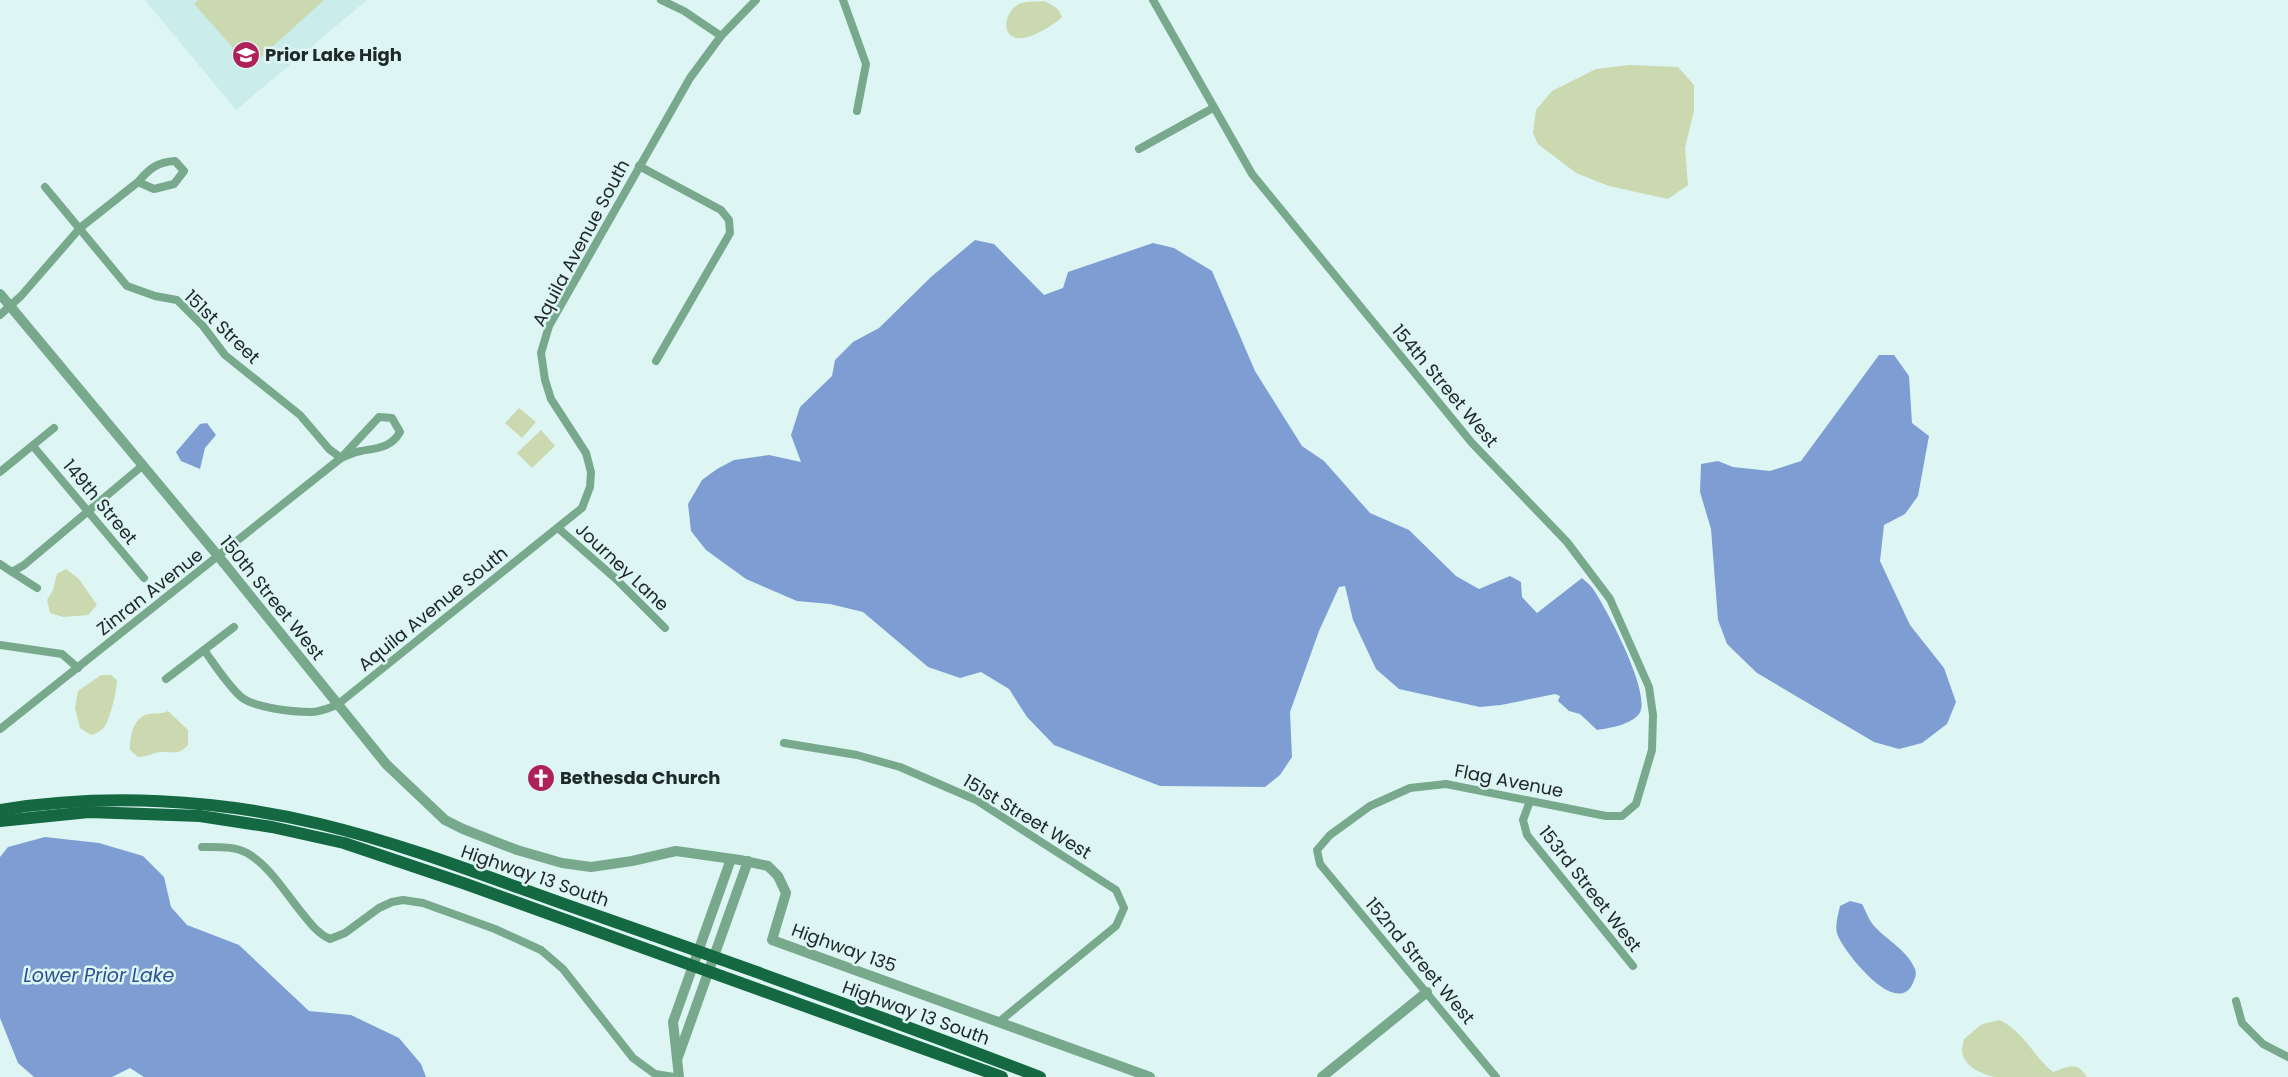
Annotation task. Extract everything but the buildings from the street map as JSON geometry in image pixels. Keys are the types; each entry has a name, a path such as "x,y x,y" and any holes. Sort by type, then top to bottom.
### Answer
{"main road":[{"name":"Highway 13 South","path":"0,810 95,800 154,802 250,810 318,823 406,849 696,951 1040,1077"},
{"name":"Highway 13 South","path":"0,821 89,812 133,812 200,816 272,826 344,843 454,880 1002,1077"}],"street":[{"path":"661,0 684,11 721,36"},
{"name":"Aquila Avenue South","path":"337,705 582,508 590,487 591,472 586,453 552,399 545,380 541,353 549,326 690,78 721,36 756,0"},
{"path":"843,0 866,64 857,111"},
{"name":"154th Street West","path":"1153,0 1252,174 1472,444 1567,542 1610,598 1649,687 1653,715 1652,750 1636,804"},
{"path":"1139,149 1213,108"},
{"path":"0,315 11,307 80,228 138,182 149,169 161,162 175,161 184,171 174,184 154,189 138,182"},
{"path":"639,166 721,210 729,220 730,233 656,361"},
{"name":"151st Street","path":"45,187 127,286 155,296 178,300 203,326 225,355 300,415 329,449 341,458"},
{"name":"150th Street West","path":"0,294 219,557 386,764 445,820 463,830 517,850 562,863"},
{"name":"Zinran Avenue","path":"0,729 219,557 341,458 379,417 392,418 400,432 396,440 379,449 360,451 341,458"},
{"path":"0,472 54,428"},
{"name":"149th Street","path":"33,446 144,578"},
{"path":"12,572 24,566 142,466"},
{"name":"Journey Lane","path":"558,528 616,579 665,628"},
{"path":"0,564 37,588"},
{"path":"166,679 234,627"},
{"path":"0,644 62,654 78,668"},
{"path":"204,650 240,696 248,702 274,708 312,712 337,705"},
{"name":"151st Street West","path":"784,742 857,755 900,767 976,800 1116,890 1124,908 1116,926 1000,1021"},
{"name":"Flag Avenue","path":"1320,864 1317,850 1330,835 1370,806 1410,788 1446,784 1606,816 1622,816 1636,804"},
{"name":"153rd Street West","path":"1530,801 1523,820 1526,836 1633,966"},
{"path":"202,847 230,848 246,853 259,862 310,924 323,936 330,939 345,933 379,908 392,902 403,900 423,903 465,918 540,950 563,969 633,1058 655,1074 674,1077"},
{"name":"Highway 135","path":"562,863 591,866 632,861 676,850 768,866 778,876 786,893 772,940 1000,1021"},
{"path":"679,1077 673,1022 696,951 731,859"},
{"path":"676,1063 748,861"},
{"name":"152nd Street West","path":"1320,864 1496,1077"},
{"path":"1322,1077 1426,992"},
{"path":"2236,1001 2242,1023 2263,1044 2288,1057"},
{"path":"1000,1021 1150,1077"}],"shaded area":[{"name":"Prior Lake High","path":"145,0 367,0 236,110"}],"green space":[{"path":"198,0 324,0 250,67 194,4"},
{"path":"1044,1 1055,7 1062,17 1034,35 1022,38 1011,36 1006,26 1012,10 1021,3"},
{"path":"1629,65 1678,67 1694,85 1694,111 1685,148 1688,185 1668,199 1609,186 1576,173 1538,144 1533,133 1536,110 1552,91 1596,69"},
{"path":"519,408 536,422 522,438 505,423"},
{"path":"541,430 555,446 532,468 517,453"},
{"path":"66,569 79,579 97,605 88,615 63,617 50,613 47,600 53,590 57,574"},
{"path":"101,675 111,675 117,680 116,690 105,726 99,732 91,735 80,728 75,708 78,691"},
{"path":"168,711 188,730 188,745 179,752 159,752 138,757 130,750 131,735 137,721 145,715"},
{"path":"2000,1020 2023,1038 2053,1072 2072,1066 2079,1068 2087,1077 1995,1077 1974,1069 1963,1056 1964,1039 1982,1024"}],"water":[{"path":"975,240 994,244 1044,295 1063,288 1068,272 1153,243 1174,248 1212,271 1255,371 1302,446 1324,461 1370,513 1409,530 1456,576 1479,589 1510,576 1521,582 1522,597 1537,613 1582,578 1592,588 1601,602 1627,653 1640,690 1642,704 1639,714 1625,723 1597,730 1580,714 1569,711 1558,701 1560,696 1555,694 1501,705 1480,707 1399,689 1376,669 1353,620 1345,586 1339,587 1319,631 1290,712 1292,757 1280,775 1265,787 1160,786 1054,745 1027,717 1009,689 981,672 960,678 928,667 863,612 830,604 797,601 746,579 706,550 691,531 688,504 702,480 734,460 769,455 801,462 791,435 800,407 832,376 835,360 853,342 879,328 931,277"},
{"path":"1879,355 1894,355 1909,376 1912,423 1929,436 1918,496 1905,514 1884,525 1880,561 1910,625 1944,668 1956,702 1947,724 1922,743 1899,749 1874,742 1757,673 1727,644 1718,620 1711,529 1700,492 1701,464 1718,461 1733,467 1770,471 1801,461"},
{"path":"207,423 216,435 205,448 200,469 181,461 176,452 200,424"},
{"name":"Lower Prior Lake","path":"45,837 99,843 143,856 164,877 171,907 187,925 239,945 309,1011 351,1015 399,1038 421,1064 426,1077 144,1077 130,1068 112,1077 34,1077 18,1063 0,1018 0,857 8,847"},
{"path":"1850,901 1862,904 1873,925 1912,962 1916,971 1915,976 1913,983 1905,992 1896,993 1884,988 1872,979 1850,956 1836,929 1840,906"}],"place":[{"name":"Prior Lake High","path":"246,55"},
{"name":"Bethesda Church","path":"541,778"}]}
